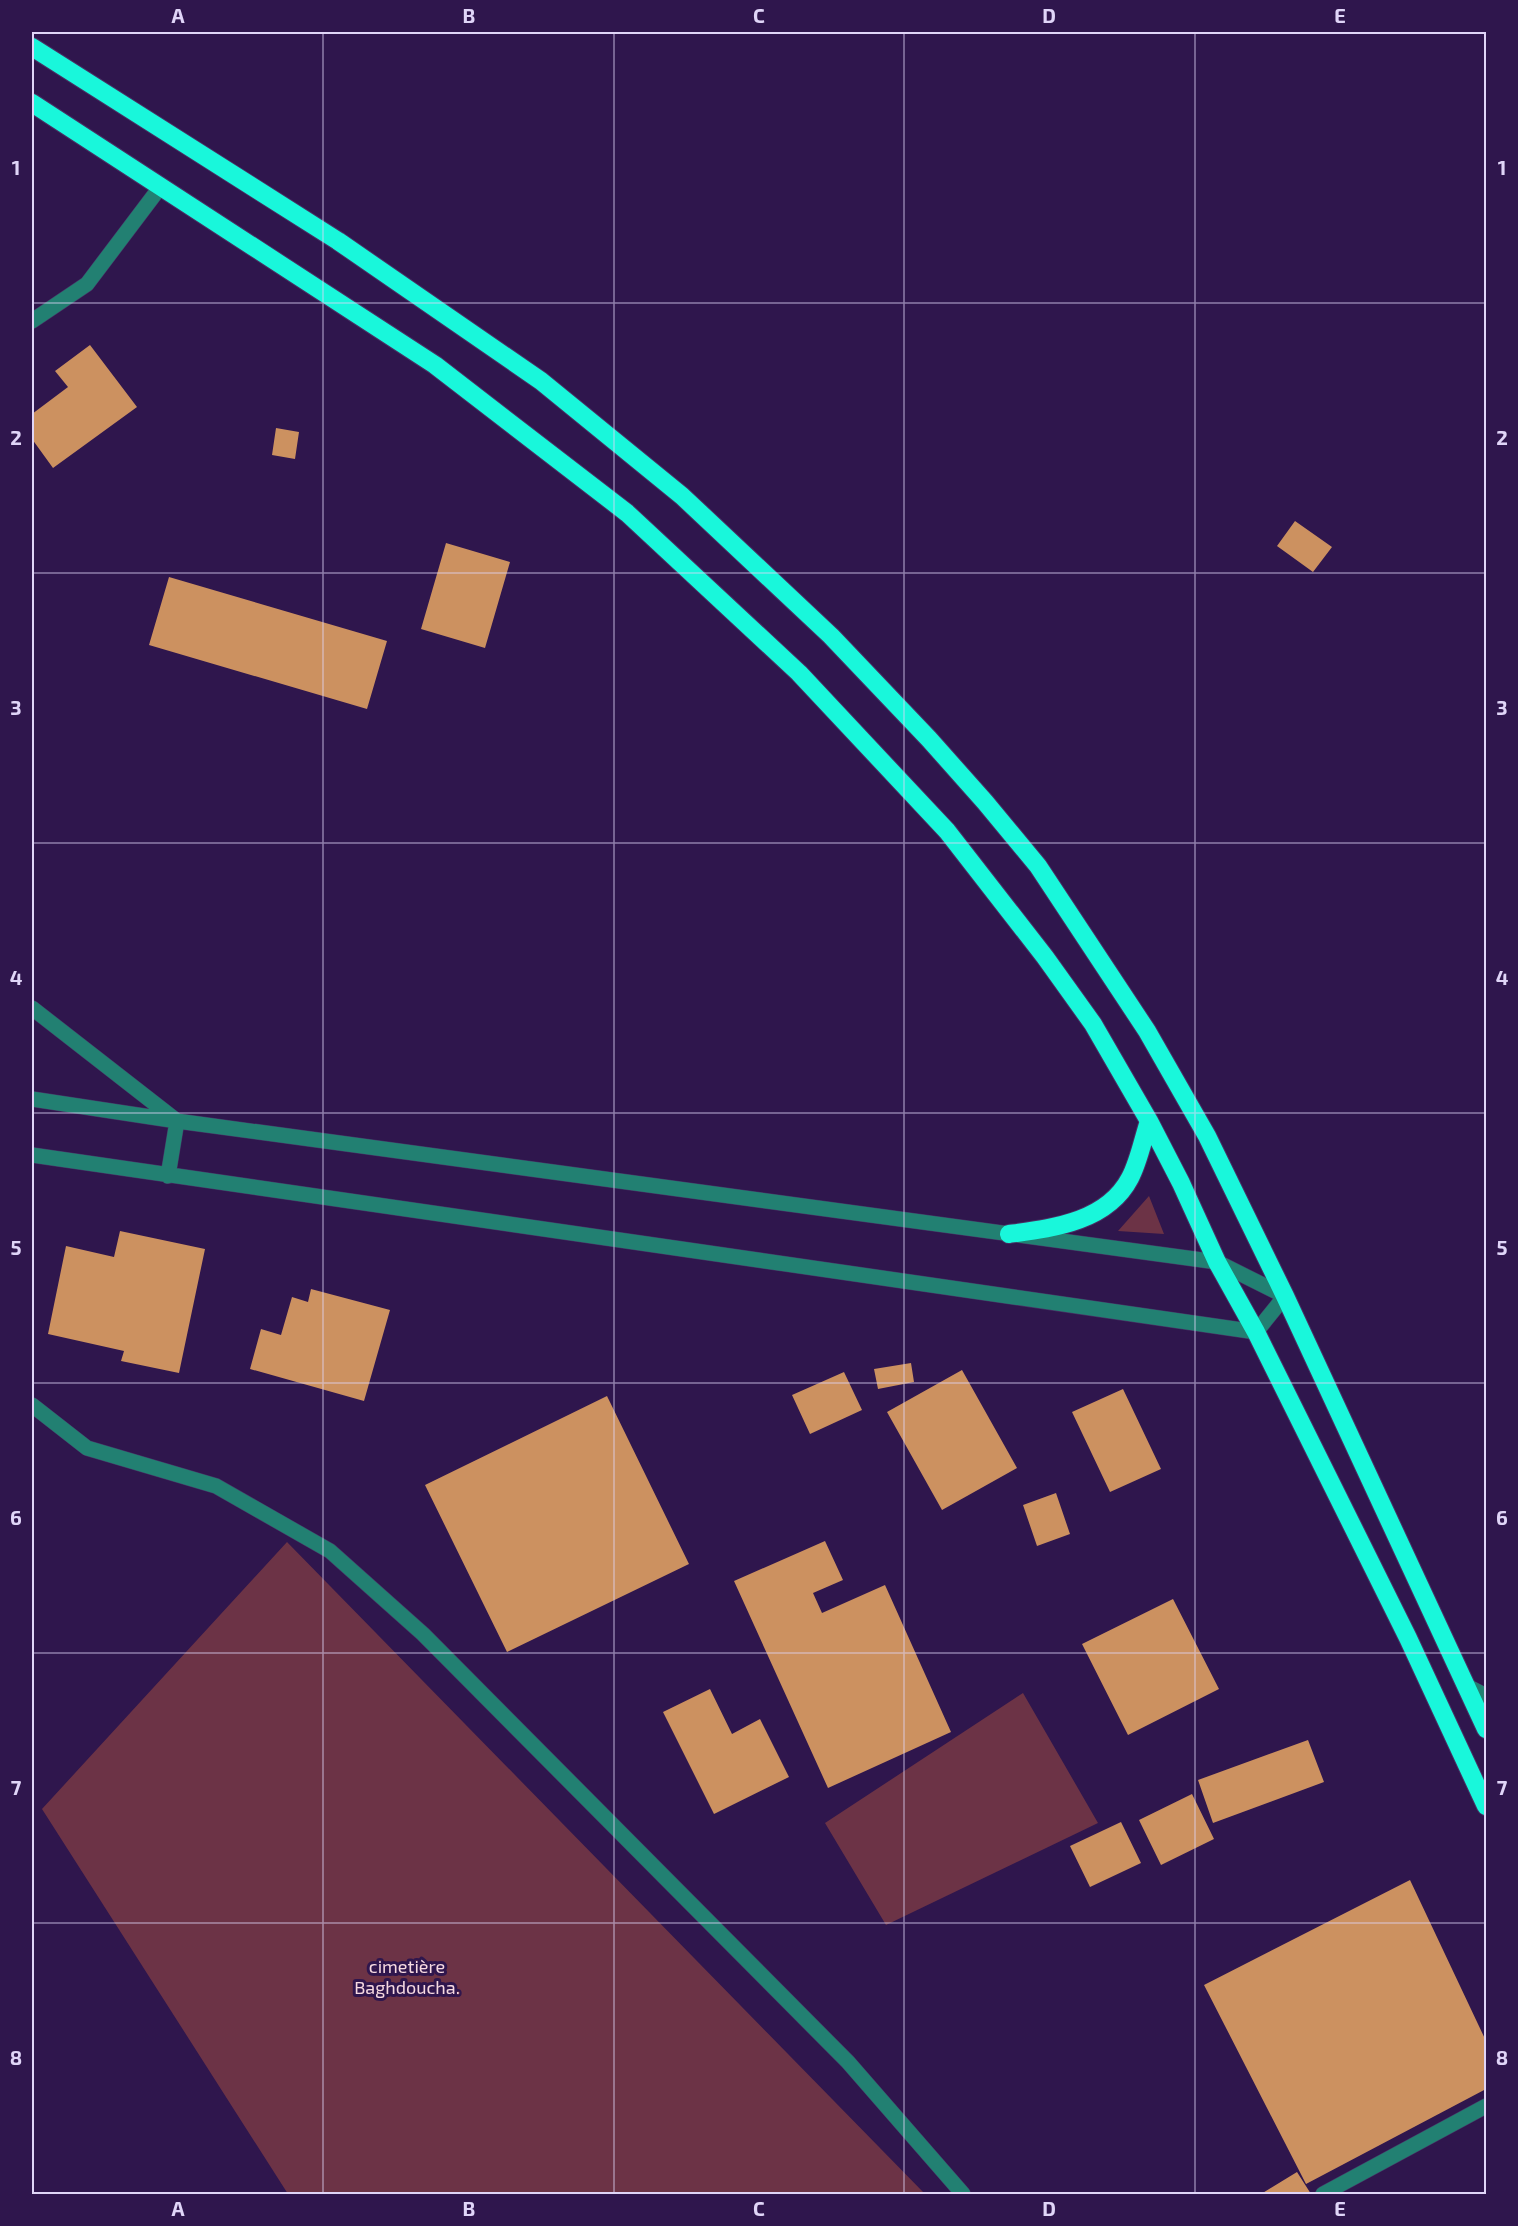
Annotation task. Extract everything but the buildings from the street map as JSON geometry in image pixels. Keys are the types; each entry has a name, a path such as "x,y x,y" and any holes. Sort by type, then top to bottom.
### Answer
{"highway":[{"path":"32,47 338,241 541,381 682,496 831,636 929,739 1038,866 1147,1031 1207,1136 1285,1296 1486,1729"},
{"path":"32,103 435,365 627,513 728,605 798,673 947,831 1093,1023 1149,1121 1181,1183 1217,1262 1256,1332 1402,1628 1486,1806"},
{"path":"1009,1234 1050,1228 1083,1219 1113,1202 1130,1178 1149,1121"}],"street":[{"path":"32,321 87,284 161,186"},
{"path":"32,1008 177,1121"},
{"path":"32,1099 177,1121 1217,1262 1285,1296 1256,1332 32,1155"},
{"path":"168,1176 177,1121"},
{"path":"32,1405 87,1448 216,1486 330,1551 431,1642 848,2062 963,2194"},
{"path":"1466,1685 1486,1696"},
{"path":"1323,2194 1486,2106"}],"green space":[{"path":"1149,1196 1164,1234 1118,1231"},
{"name":"cimetière Baghdoucha.","path":"287,1542 925,2194 288,2194 42,1809"},
{"path":"1023,1693 1098,1823 886,1925 825,1823"}]}
